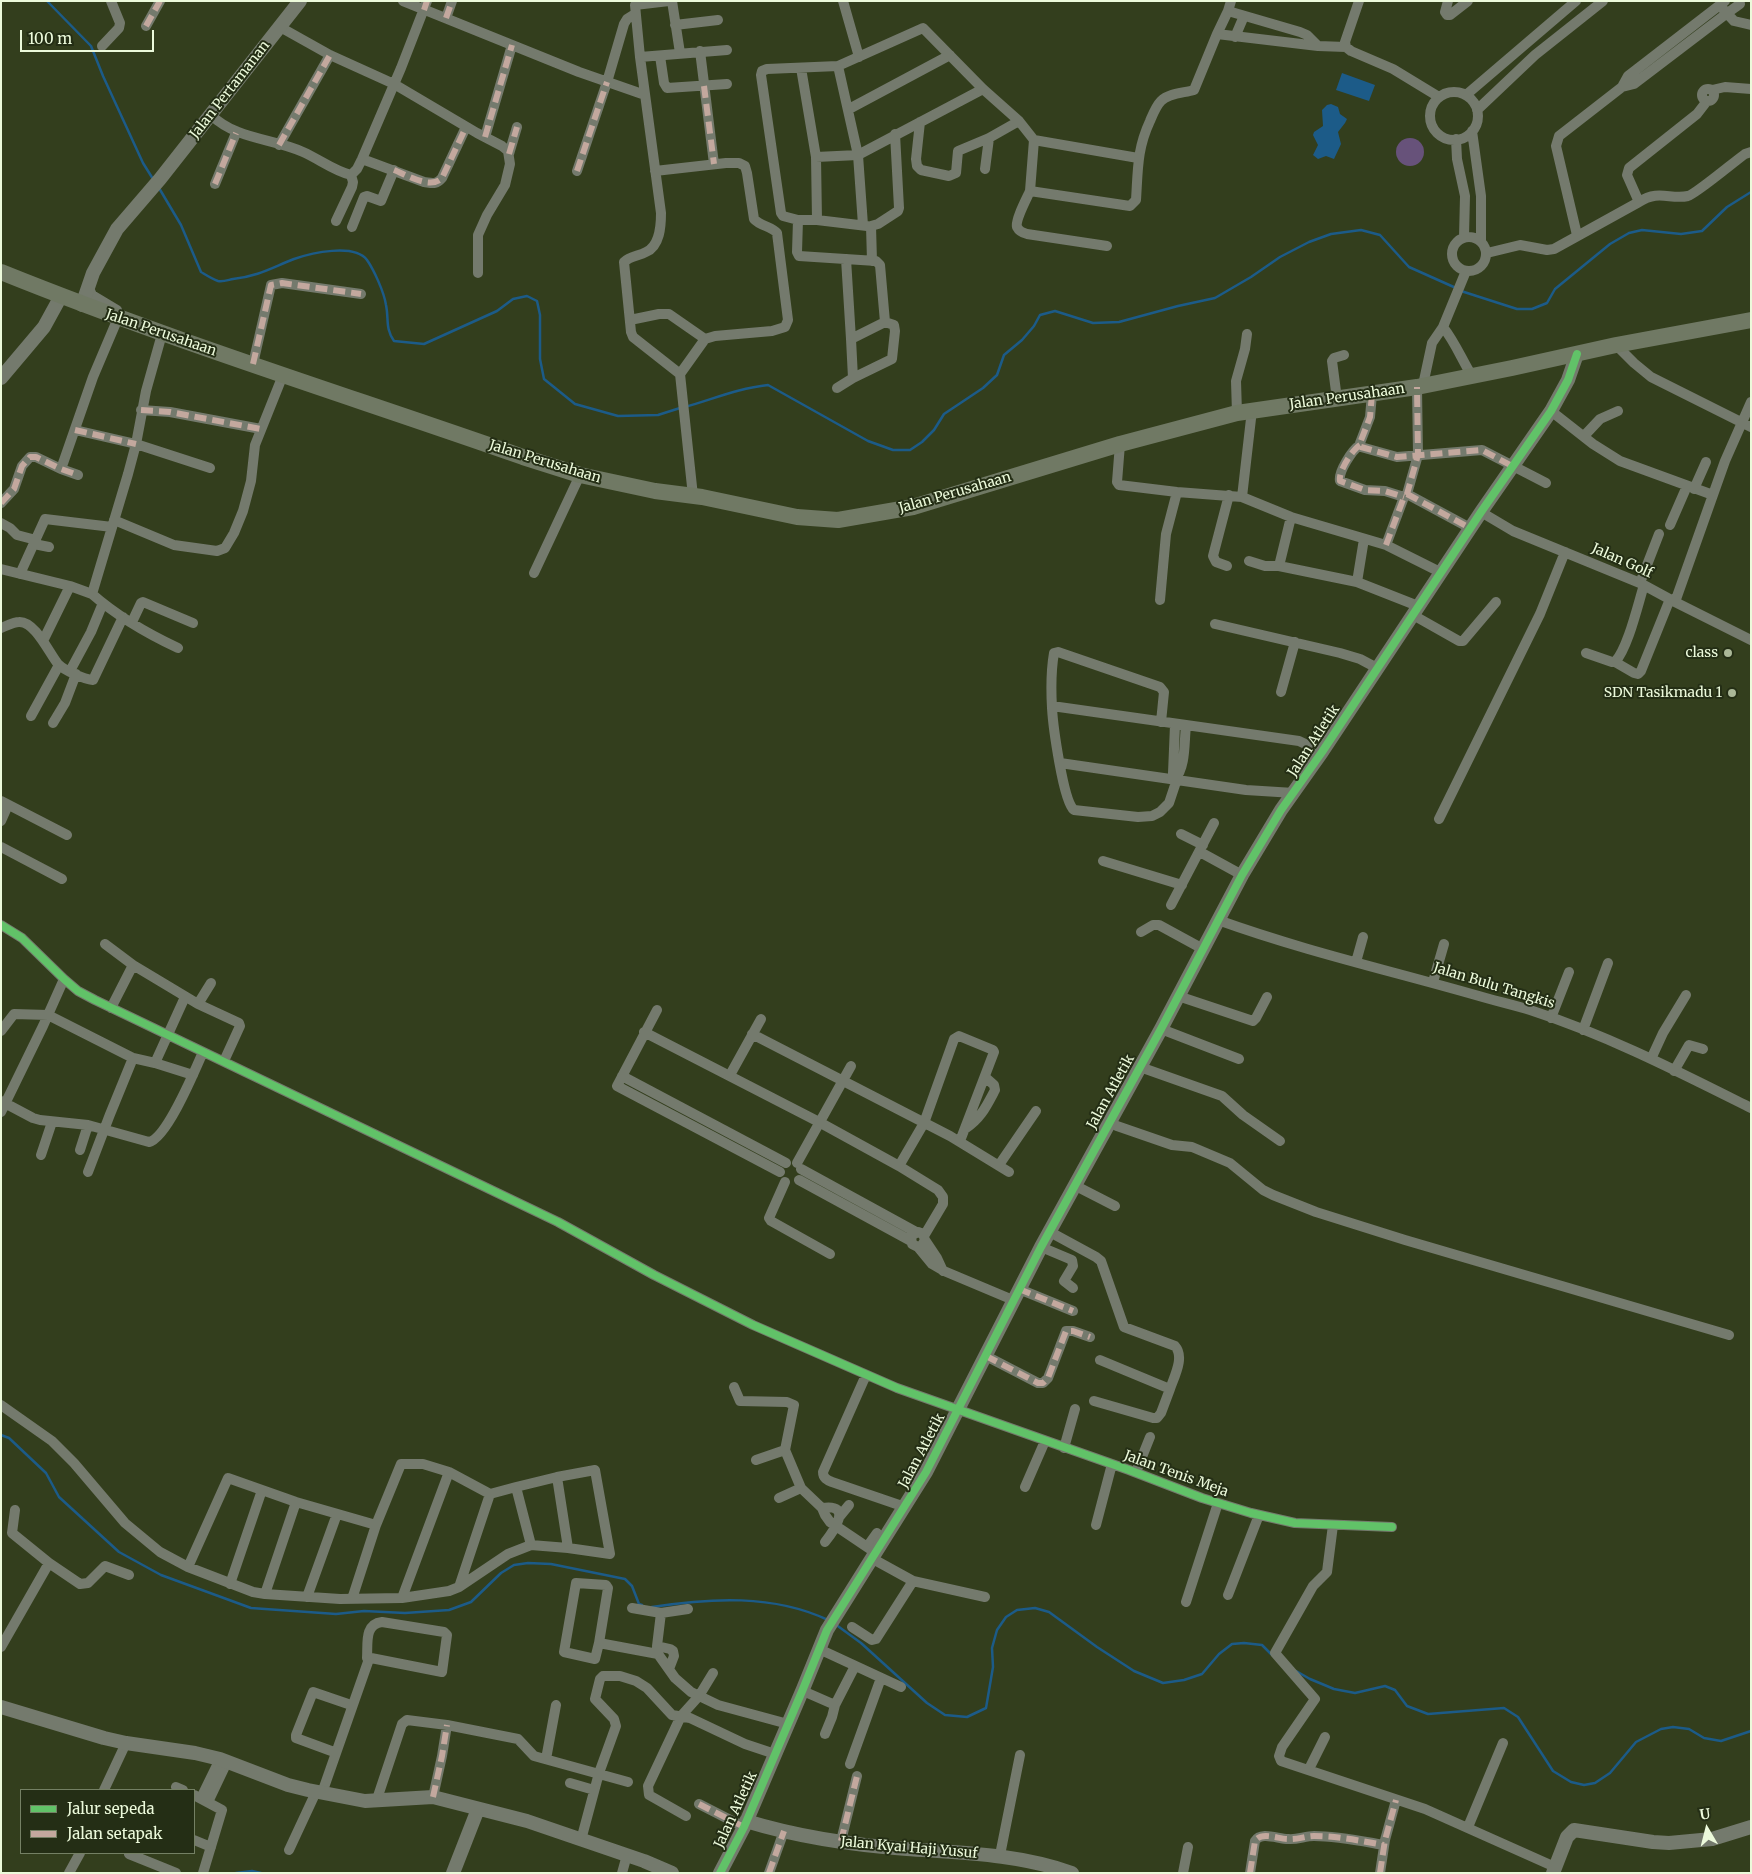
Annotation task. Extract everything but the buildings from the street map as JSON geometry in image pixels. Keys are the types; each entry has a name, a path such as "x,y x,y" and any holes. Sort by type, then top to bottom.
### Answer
{"main road":[{"name":"Jalan Perusahaan","path":"1,272 82,305 162,334 580,475 778,514 838,520 913,506 1120,444 1244,411 1420,386 1616,345 1751,320"}],"street":[{"path":"102,46 119,28 120,23 111,1"},
{"path":"146,26 160,1"},
{"name":"Jalan Pertamanan","path":"82,305 100,259 117,229 160,179 300,1"},
{"path":"402,1 425,6 446,18 512,45 645,95"},
{"path":"446,18 452,1"},
{"path":"680,53 671,1 634,5 661,213 659,234 652,248 647,252 626,259 623,264 633,337 680,374 693,496"},
{"path":"843,1 859,57"},
{"path":"1346,47 1345,42 1359,1"},
{"path":"1448,1 1445,11 1449,15 1453,14 1468,1"},
{"path":"1466,95 1576,1"},
{"path":"1477,110 1536,54 1603,1"},
{"path":"1577,235 1556,142 1561,133 1622,87 1628,76 1723,7 1743,4"},
{"path":"351,175 357,169 362,159 425,6"},
{"path":"1030,191 1130,206 1136,200 1141,140 1155,109 1162,100 1194,90 1229,6 1244,16 1300,32 1318,46"},
{"path":"1723,7 1734,21 1751,25"},
{"path":"577,170 607,82 624,24 627,19 636,14"},
{"path":"1235,37 1244,16"},
{"path":"675,25 718,20"},
{"path":"280,27 330,55 394,84 502,146 509,154"},
{"path":"895,134 898,211 878,224 867,226 817,220 798,220 783,216 781,213 761,75 762,71 767,69 838,66 923,28 983,89 1019,121 1034,140 1138,158"},
{"path":"1217,34 1318,46 1346,47 1351,51 1393,69 1439,97"},
{"path":"485,137 512,45"},
{"path":"640,57 727,50"},
{"path":"700,51 714,164"},
{"path":"279,144 330,55"},
{"path":"660,56 664,83 667,88 727,84"},
{"path":"849,109 950,56"},
{"path":"838,66 858,155 872,261"},
{"path":"801,68 816,157 817,220"},
{"path":"1639,202 1627,175 1629,168 1697,114 1707,101 1711,101 1715,93 1712,90 1725,87 1751,89"},
{"path":"816,157 858,155 983,89"},
{"path":"1452,92 1466,95 1471,99 1477,110 1478,120 1468,135 1456,139 1442,136 1432,125 1431,110 1439,97 1452,92"},
{"path":"211,115 236,132 305,152 339,171 351,175"},
{"path":"920,122 917,166 921,170 949,176 956,173 958,151 989,138 1019,121"},
{"path":"362,159 434,184 442,178 466,127"},
{"path":"478,274 478,235 505,185 510,164 509,154 517,128"},
{"path":"1472,131 1481,196 1481,241"},
{"path":"215,184 236,132"},
{"path":"985,169 989,138"},
{"path":"1456,139 1457,159 1465,196 1464,237"},
{"path":"1034,140 1030,191 1017,222 1017,228 1027,234 1107,246"},
{"path":"1486,253 1520,245 1550,250 1646,197 1663,194 1688,196 1745,154 1751,152"},
{"path":"655,171 714,164 738,163 745,166 754,219 758,224 773,229 777,233 788,320 784,327 772,332 715,336 705,339 680,374"},
{"path":"352,227 364,196 381,201 394,170"},
{"path":"336,220 352,187 351,175"},
{"path":"798,220 797,252 799,256 876,261 880,265 885,322"},
{"path":"1386,545 1418,455 1420,386 1429,350 1435,335 1443,327 1464,275 1478,269 1486,259 1485,247 1481,241 1473,237 1464,237 1457,242 1452,253 1455,264 1464,275"},
{"path":"846,259 853,378"},
{"path":"253,364 270,287 282,283 361,294"},
{"path":"61,469 93,377 122,319 117,310 92,295 88,286"},
{"path":"1,378 44,327 61,296"},
{"path":"630,320 659,314 669,314 705,339"},
{"path":"837,388 892,359 894,325 885,322 851,339"},
{"path":"1443,327 1472,376"},
{"path":"92,594 136,444 142,410 162,334"},
{"path":"1242,497 1244,411 1236,381 1247,334"},
{"path":"1616,345 1634,363 1651,376 1746,425"},
{"name":"Jalan Atletik","path":"720,1873 745,1824 776,1754 827,1630 872,1553 923,1477 1016,1294 1242,875 1281,810 1442,573 1470,528 1551,411 1568,380 1577,354"},
{"path":"1337,399 1332,361 1334,358 1344,356"},
{"path":"20,574 45,519 113,524 174,545 217,551 225,548 243,511 251,481 255,445 283,375"},
{"path":"1372,394 1370,417 1360,445 1353,450 1340,475 1340,481 1365,490 1405,495 1470,528"},
{"path":"1586,653 1615,662 1634,674 1638,674 1641,671 1672,601 1713,495 1746,425 1751,402"},
{"path":"142,410 170,412 261,429"},
{"path":"1551,411 1620,461 1713,495"},
{"path":"1584,436 1600,419 1618,411"},
{"path":"75,430 136,444 210,468"},
{"path":"1120,444 1118,484 1177,492 1242,497 1291,516 1386,545 1442,573"},
{"path":"1360,445 1394,457 1482,450 1546,483"},
{"path":"1,503 14,489 22,466 30,457 36,457 61,469 78,474"},
{"path":"1670,525 1706,462"},
{"path":"534,573 580,475"},
{"path":"1160,600 1166,534 1177,492"},
{"path":"1227,566 1216,562 1213,556 1228,495"},
{"name":"Jalan Golf","path":"1481,512 1513,531 1642,584 1751,640"},
{"path":"1279,566 1291,516"},
{"path":"1,523 10,528 16,535 49,547"},
{"path":"1615,662 1626,640 1642,584 1660,534"},
{"path":"1356,582 1364,539"},
{"path":"1439,819 1540,614 1565,552"},
{"path":"1249,562 1279,566 1356,582 1415,611 1459,641 1463,641 1496,602"},
{"path":"1,570 70,586 92,594 127,620 178,648"},
{"path":"43,641 70,586"},
{"path":"1,628 21,621 27,623 43,641 59,665 90,680 95,678 127,620 141,603 143,602 193,623"},
{"path":"53,723 65,703 73,672 103,603"},
{"path":"1216,624 1360,659 1377,668"},
{"path":"1282,692 1295,642"},
{"path":"1161,722 1164,692 1160,687 1058,652 1054,654 1052,706 1060,763 1069,806 1077,811 1138,817 1152,816 1160,812 1169,803 1175,780 1180,775 1182,764 1180,726"},
{"path":"31,716 59,665"},
{"path":"1052,706 1300,742 1322,752"},
{"path":"1060,763 1246,790 1294,793"},
{"path":"1,821 5,803 68,835"},
{"path":"1171,905 1214,823"},
{"path":"1181,834 1242,875"},
{"path":"1,848 62,879"},
{"path":"1103,861 1182,886"},
{"name":"Jalan Bulu Tangkis","path":"1218,920 1256,934 1530,1010 1651,1059 1751,1108"},
{"name":"Jalan Tenis Meja","path":"1,925 25,940 78,991 558,1222 654,1275 753,1325 866,1375 1218,1503 1259,1515 1295,1523 1392,1527"},
{"path":"1141,932 1153,925 1158,925 1203,949"},
{"path":"1356,962 1362,937"},
{"path":"105,944 133,965 185,997 240,1024 224,1061"},
{"path":"1433,982 1444,944"},
{"path":"1583,1030 1608,962"},
{"path":"111,1008 133,965"},
{"path":"1551,1018 1569,972"},
{"path":"64,979 3,1105 33,1118 52,1122 88,1125 149,1142 157,1139 169,1122 203,1052"},
{"path":"198,1004 211,983"},
{"path":"1651,1059 1663,1033 1686,995"},
{"path":"1178,996 1253,1021 1267,997"},
{"path":"155,1063 185,997"},
{"path":"657,1010 617,1086 700,1130 783,1167"},
{"path":"1,1031 14,1014 48,1015 133,1058 192,1075"},
{"path":"730,1075 761,1019"},
{"path":"1161,1028 1239,1059"},
{"path":"644,1032 819,1122 938,1190 943,1197 943,1204 919,1239"},
{"path":"752,1034 960,1141 1009,1172"},
{"path":"899,1166 924,1123 955,1037 960,1036 994,1051 984,1077 994,1086 995,1090 976,1122 964,1129 960,1141"},
{"path":"1674,1071 1690,1045 1702,1049"},
{"path":"88,1172 103,1129 116,1103 133,1058"},
{"path":"799,1180 799,1166 819,1122 851,1066"},
{"path":"1140,1067 1222,1096 1243,1115 1280,1141"},
{"path":"622,1076 706,1120 783,1167"},
{"path":"999,1165 1036,1111"},
{"path":"700,1130 706,1120"},
{"path":"41,1155 52,1122"},
{"path":"1109,1122 1172,1145 1192,1147 1230,1163 1263,1190 1316,1212 1729,1335"},
{"path":"80,1150 88,1125"},
{"path":"783,1167 793,1162 919,1239 927,1259 944,1272 1074,1310"},
{"path":"783,1167 782,1179 785,1182"},
{"path":"785,1182 793,1183 799,1180"},
{"path":"799,1180 919,1239"},
{"path":"785,1182 769,1218 771,1221 830,1254"},
{"path":"1074,1185 1115,1206"},
{"path":"1050,1232 1100,1261 1124,1327 1175,1346 1180,1357 1161,1414 1157,1418 1094,1401"},
{"path":"1042,1246 1072,1260 1074,1266 1064,1281 1073,1288"},
{"path":"986,1356 1038,1383 1044,1383 1048,1378 1066,1331 1073,1331 1090,1338"},
{"path":"1100,1360 1170,1389"},
{"path":"866,1375 823,1472 823,1476 832,1482 904,1507"},
{"path":"734,1387 740,1401 787,1402 794,1406 785,1450 801,1488 822,1508 826,1518 838,1521 872,1553 913,1581 985,1597"},
{"path":"1,1405 52,1441 74,1462 125,1523 160,1552 188,1567 230,1584 265,1594 352,1599 402,1598 449,1592 459,1588 508,1554 531,1545 611,1553 595,1470 557,1477 490,1494 449,1472 424,1464 401,1464 376,1525 352,1599"},
{"path":"1064,1448 1075,1409"},
{"path":"1136,1472 1150,1437"},
{"path":"1025,1487 1045,1441"},
{"path":"756,1460 785,1450"},
{"path":"1096,1525 1112,1464"},
{"path":"402,1598 449,1472"},
{"path":"557,1477 568,1548"},
{"path":"188,1567 226,1479 230,1478 296,1502 376,1525"},
{"path":"516,1487 531,1545"},
{"path":"779,1498 801,1488"},
{"path":"230,1584 262,1490"},
{"path":"459,1588 490,1494"},
{"path":"265,1594 296,1502"},
{"path":"1186,1602 1218,1503"},
{"path":"825,1542 849,1505"},
{"path":"15,1510 12,1532 49,1563 80,1584 84,1585 106,1566 129,1576"},
{"path":"307,1597 338,1514"},
{"path":"1228,1595 1259,1515"},
{"path":"1333,1525 1327,1572 1313,1586 1276,1650 1276,1655 1314,1697 1314,1701 1282,1747 1279,1756 1281,1761 1425,1809 1468,1827 1554,1870 1567,1837 1574,1830 1669,1843 1712,1839 1751,1827"},
{"path":"872,1553 877,1533"},
{"path":"1,1647 49,1563"},
{"path":"852,1627 872,1640 876,1639 913,1581"},
{"path":"576,1583 608,1587 600,1643 595,1659 564,1652 576,1583"},
{"path":"632,1608 661,1612 688,1609"},
{"path":"658,1650 661,1612"},
{"path":"319,1792 369,1658 368,1633 371,1627 376,1622 382,1622 444,1632 447,1635 442,1672 369,1658"},
{"path":"600,1643 658,1650 670,1649 674,1656 669,1669 675,1678 691,1692 718,1705 742,1713 788,1724"},
{"path":"819,1649 902,1687"},
{"path":"289,1850 319,1792 369,1658"},
{"path":"825,1734 835,1705 854,1666"},
{"path":"686,1816 650,1794 648,1786 681,1716 699,1696 713,1673"},
{"path":"581,1840 599,1773 616,1726 614,1719 596,1700 600,1678 603,1676 627,1677 647,1688 670,1714 690,1718 745,1744 776,1754"},
{"path":"850,1764 881,1678"},
{"path":"803,1691 835,1705"},
{"path":"334,1752 296,1738 296,1736 312,1692 350,1705"},
{"path":"546,1759 556,1705"},
{"path":"1,1707 74,1730 126,1743 195,1753 224,1761 282,1783 319,1792 376,1802 433,1797 527,1821 627,1855 666,1872"},
{"path":"376,1802 396,1740 404,1721 407,1720 447,1725 518,1739 531,1754 628,1782"},
{"path":"433,1797 447,1725"},
{"path":"1309,1769 1324,1737"},
{"path":"104,1789 126,1743"},
{"path":"1468,1827 1503,1743"},
{"path":"1000,1855 1020,1755"},
{"path":"202,1873 222,1810 201,1798 224,1761"},
{"path":"841,1842 857,1776"},
{"path":"570,1783 594,1790"},
{"path":"1380,1873 1384,1845 1396,1800"},
{"path":"700,1804 745,1824"},
{"path":"453,1873 478,1809"},
{"name":"Jalan Kyai Haji Yusuf","path":"745,1824 841,1842 905,1849 1000,1855 1030,1860 1072,1873"},
{"path":"769,1873 784,1831"},
{"path":"1250,1873 1256,1841 1257,1838 1262,1836 1286,1839 1300,1839 1310,1836 1341,1838 1384,1845"},
{"path":"195,1840 211,1847"},
{"path":"1183,1873 1188,1847"},
{"path":"69,1873 79,1854"},
{"path":"129,1854 176,1873"},
{"path":"622,1873 627,1855"}],"shaded area":[{"path":"1410,138 1420,142 1424,152 1420,162 1410,166 1400,162 1396,152 1400,142"}],"water":[{"path":"1342,73 1375,85 1369,101 1336,90"},
{"path":"1331,104 1338,107 1340,114 1347,119 1338,132 1341,144 1334,159 1326,156 1318,159 1313,155 1318,145 1313,135 1314,132 1323,126 1322,110"}],"waterway":[{"path":"47,1 91,46 143,163 153,179"},
{"path":"159,188 181,225 201,272 216,280 224,281 250,276 311,254 332,251 352,252 361,255 367,260 376,275 385,300 388,328 394,341 424,344 497,311 513,299 527,296 537,301 540,315 540,359 544,379 575,404 618,416 658,415 680,408"},
{"path":"1461,291 1517,309 1532,309 1547,303 1555,289 1610,244 1629,233 1642,230 1681,234 1702,231 1727,207 1751,192"},
{"path":"685,407 736,391 768,385 868,441 893,450 910,450 922,442 934,430 944,414 983,388 997,375 1004,355 1022,340 1034,326 1040,315 1055,311 1093,323 1119,322 1215,298 1280,257 1309,242 1331,234 1361,230 1380,235 1409,267 1456,288"},
{"path":"1,1435 9,1438 46,1473 59,1497 119,1552 161,1575 251,1608 336,1614 364,1611 405,1613 449,1610 471,1602 501,1573 514,1565 528,1563 551,1564 625,1579 632,1586 639,1604 642,1605"},
{"path":"652,1607 719,1600 741,1600 785,1606 828,1620"},
{"path":"835,1624 861,1643 927,1703 945,1715 967,1717 986,1708 993,1667 992,1648 997,1630 1006,1617 1017,1610 1035,1608 1049,1612 1134,1671 1163,1683 1184,1680 1202,1674 1219,1654 1232,1644 1262,1645 1271,1654"},
{"path":"1296,1671 1334,1689 1355,1693 1385,1686 1395,1690 1407,1706 1428,1714 1504,1708 1518,1717 1553,1771 1571,1782 1584,1785 1595,1783 1610,1773 1636,1742 1661,1729 1673,1727 1689,1729 1704,1738 1721,1741 1751,1731"},
{"path":"236,1873 252,1871 261,1873"}],"marked path":[{"path":"146,26 160,1"},
{"path":"424,10 427,1"},
{"path":"446,18 452,1"},
{"path":"485,137 512,45"},
{"path":"279,145 330,55"},
{"path":"577,171 607,82"},
{"path":"704,86 714,164"},
{"path":"394,170 425,182 432,183 437,181 442,178 466,127"},
{"path":"509,154 517,127"},
{"path":"215,184 236,133"},
{"path":"253,364 271,285 282,283 361,294"},
{"path":"1386,545 1404,497 1407,494 1418,455 1417,387"},
{"path":"1372,394 1370,417 1360,443 1361,447 1397,457 1482,450 1512,466"},
{"path":"141,410 170,412 261,429"},
{"path":"75,430 136,444"},
{"path":"1360,445 1353,451 1346,462 1341,472 1340,481 1365,490 1385,491 1404,497"},
{"path":"1,503 14,489 22,466 30,457 36,457 78,475"},
{"path":"1407,494 1470,528"},
{"path":"1019,1289 1073,1311"},
{"path":"986,1356 1038,1383 1043,1383 1048,1378 1066,1331 1073,1331 1090,1337"},
{"path":"433,1797 447,1725"},
{"path":"841,1841 857,1776"},
{"path":"1380,1873 1385,1840 1396,1800"},
{"path":"699,1804 744,1827"},
{"path":"769,1873 784,1831"},
{"path":"1250,1873 1255,1841 1261,1836 1284,1839 1323,1836 1384,1845"}],"cycle path":[{"path":"720,1873 744,1827 827,1630 926,1472 1041,1247 1161,1029 1242,875 1281,810 1551,411 1568,380 1577,354"},
{"path":"1,925 22,938 78,991 95,1000 558,1222 654,1275 753,1325 897,1388 1129,1470 1202,1498 1251,1513 1295,1523 1392,1527"}],"place":[{"name":"class","path":"1728,653"},
{"name":"SDN Tasikmadu 1","path":"1732,693"}]}
